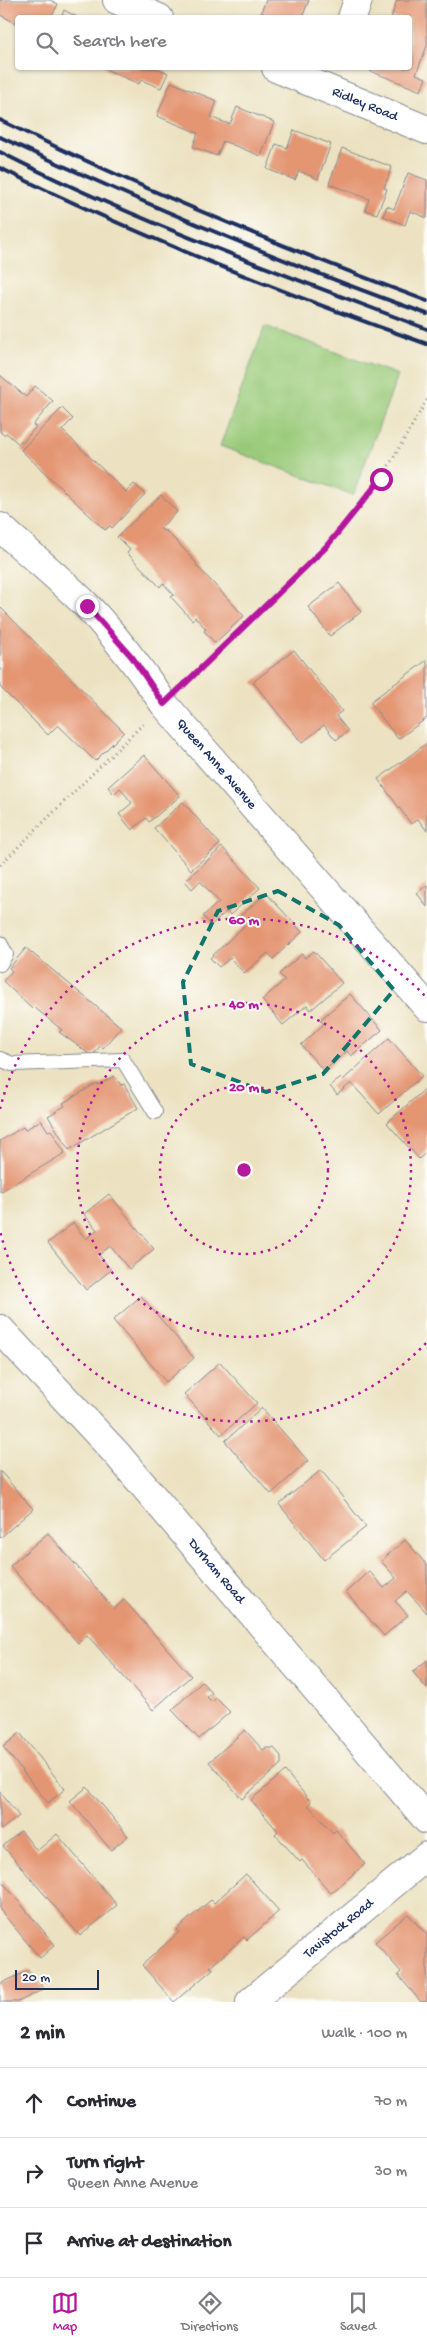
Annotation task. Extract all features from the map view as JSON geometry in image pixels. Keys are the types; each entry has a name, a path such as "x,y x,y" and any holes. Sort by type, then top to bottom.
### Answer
{"street":[{"path":"118,0 152,15"},
{"path":"353,15 358,0"},
{"name":"Ridley Road","path":"287,70 329,78 427,130"},
{"name":"Queen Anne Avenue","path":"0,527 87,606 132,657 164,704 427,1007"},
{"name":"Durham Road","path":"0,1329 116,1453 427,1820"},
{"name":"Tavistock Road","path":"250,2002 427,1856"}],"lane":[{"path":"0,943 6,954 0,964"},
{"path":"0,1059 12,1064 124,1060 155,1112"}],"path":[{"path":"0,865 326,547 381,479 427,400"}],"highlighted area":[{"path":"278,891 339,925 394,990 323,1074 266,1092 191,1064 183,982 218,911"}],"green space":[{"path":"265,326 398,375 353,495 220,446"}],"building":[{"path":"0,0 50,0 58,4 52,15 15,15 15,22 0,15"},
{"path":"266,0 309,0 303,15 268,15 261,12"},
{"path":"397,0 427,0 427,46 416,74 426,78 421,91 370,71 412,70 412,15 392,15"},
{"path":"64,10 73,15 62,15"},
{"path":"108,70 161,70 168,73 161,88 141,80 139,84"},
{"path":"171,82 217,101 211,117 220,121 230,124 237,107 274,122 261,156 223,141 217,156 193,147 198,133 157,116"},
{"path":"294,130 331,144 318,179 299,171 295,180 267,169 276,144 287,148"},
{"path":"342,148 392,167 384,188 387,189 377,214 365,210 369,199 329,184"},
{"path":"408,173 427,180 427,218 410,211 405,225 383,216 387,206 394,209"},
{"path":"0,375 26,397 35,386 53,401 33,425 36,427 19,444 6,433 4,435 0,432"},
{"path":"62,408 73,419 62,430 126,492 134,484 145,494 112,528 110,526 105,530 21,450"},
{"path":"161,495 177,512 160,528 163,531 165,530 181,546 196,565 244,616 215,643 195,617 192,620 171,597 174,595 163,583 160,587 127,553 130,550 117,537"},
{"path":"339,583 361,612 330,636 308,607"},
{"path":"0,607 124,732 95,761 58,725 48,735 0,687"},
{"path":"294,650 342,711 336,716 348,731 336,740 324,725 302,743 253,682"},
{"path":"427,660 427,718 398,739 370,702"},
{"path":"427,743 427,831 418,819 411,824 378,779"},
{"path":"144,755 180,796 149,822 146,818 132,830 119,814 132,803 120,788 114,794 108,787"},
{"path":"183,802 220,844 191,870 154,828"},
{"path":"222,847 260,888 230,915 227,911 211,925 203,916 219,902 200,881 192,889 185,881"},
{"path":"427,885 427,907 417,893"},
{"path":"266,893 302,932 273,959 268,953 244,973 230,958 219,967 210,958 244,926 237,919"},
{"path":"26,948 121,1027 103,1048 100,1046 92,1056 59,1032 62,1030 34,1007 32,1009 3,981 12,971 9,968"},
{"path":"314,951 342,983 311,1010 307,1005 283,1025 262,1000 285,980 279,974 302,954 305,958"},
{"path":"350,994 382,1030 351,1056 347,1051 324,1071 301,1045 324,1024 320,1020"},
{"path":"389,1038 422,1076 379,1114 351,1083 337,1095 330,1086 341,1078 343,1080"},
{"path":"114,1076 121,1085 124,1084 138,1108 69,1150 48,1116 65,1106 63,1103 97,1083 98,1085"},
{"path":"427,1087 427,1151 419,1159 387,1123"},
{"path":"41,1120 48,1131 51,1130 65,1153 0,1192 0,1141 23,1127 25,1130"},
{"path":"109,1194 154,1249 129,1269 110,1246 99,1255 111,1270 86,1290 48,1243 73,1223 86,1239 97,1230 84,1214"},
{"path":"141,1296 194,1358 166,1382 113,1320"},
{"path":"220,1362 257,1403 221,1435 184,1394"},
{"path":"262,1408 308,1461 271,1494 225,1441"},
{"path":"321,1470 366,1527 324,1560 279,1504"},
{"path":"0,1471 33,1509 0,1538"},
{"path":"48,1533 114,1609 124,1600 191,1676 153,1710 87,1635 78,1643 10,1566"},
{"path":"405,1540 427,1565 427,1613 407,1591 395,1601 408,1615 384,1636 346,1592 369,1571 384,1588 396,1578 381,1561"},
{"path":"427,1660 427,1689 413,1672"},
{"path":"202,1682 212,1693 207,1697 212,1702 216,1698 230,1712 199,1739 172,1710"},
{"path":"245,1730 263,1750 274,1748 281,1756 281,1764 242,1799 209,1762"},
{"path":"20,1733 65,1789 48,1803 3,1747"},
{"path":"285,1771 311,1802 308,1805 333,1833 336,1830 365,1864 331,1893 302,1860 300,1862 275,1834 278,1831 251,1800"},
{"path":"87,1787 128,1836 111,1850 70,1801"},
{"path":"0,1792 19,1816 1,1830 0,1828"},
{"path":"21,1831 37,1851 57,1834 117,1905 80,1936 3,1846"},
{"path":"246,1874 279,1911 247,1940 244,1937 210,1967 213,1969 174,2002 142,1965 179,1932 177,1929 211,1900 214,1903"},
{"path":"0,1879 55,1945 40,1958 0,1910"},
{"path":"408,1914 427,1935 427,2002 421,2002 398,1975 401,1972 375,1942"},
{"path":"29,1970 44,1989 18,2002 0,2002 0,1984"}],"railway":[{"path":"0,120 211,216 427,301"},
{"path":"0,137 105,185 211,230 318,274 427,314"},
{"path":"0,152 157,224 427,329"},
{"path":"0,168 105,217 211,262 319,305 427,344"}],"route":[{"path":"87,606 132,657 164,704 326,547 381,479"}]}
